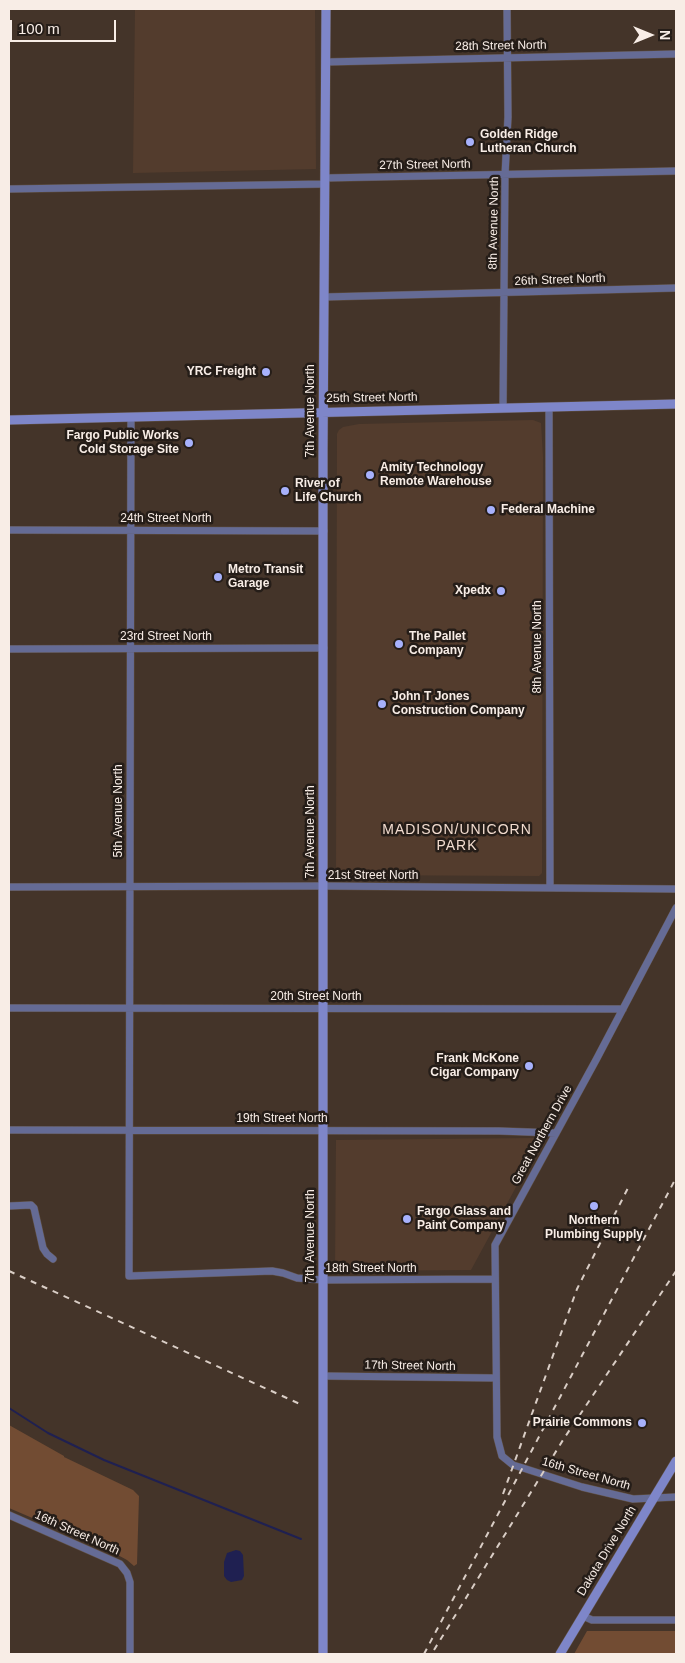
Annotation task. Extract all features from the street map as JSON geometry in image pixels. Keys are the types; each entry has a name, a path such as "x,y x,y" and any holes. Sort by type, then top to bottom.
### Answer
{"main road":[{"name":"7th Avenue North","path":"323,1654 323,412 326,9"},
{"name":"25th Street North","path":"9,420 676,404"},
{"name":"Dakota Drive North","path":"560,1654 676,1461"}],"street":[{"name":"8th Avenue North","path":"503,408 505,175 508,117 507,9"},
{"name":"28th Street North","path":"326,62 676,54"},
{"name":"27th Street North","path":"9,189 676,171"},
{"name":"26th Street North","path":"324,297 676,288"},
{"name":"8th Avenue North","path":"549,407 550,888"},
{"name":"5th Avenue North","path":"129,1276 130,417"},
{"name":"24th Street North","path":"9,530 324,531"},
{"name":"23rd Street North","path":"9,649 324,648"},
{"name":"21st Street North","path":"9,887 324,886 676,889"},
{"name":"Great Northern Drive","path":"499,1448 497,1437 495,1245 676,908"},
{"name":"20th Street North","path":"9,1008 623,1009"},
{"name":"19th Street North","path":"9,1130 324,1130 556,1133"},
{"path":"9,1206 31,1206 34,1208 43,1248 46,1254 53,1259"},
{"name":"18th Street North","path":"129,1276 272,1271 298,1278 323,1280 495,1279"},
{"name":"17th Street North","path":"324,1376 496,1378"},
{"name":"16th Street North","path":"499,1448 502,1456 513,1465 543,1475 633,1499 676,1497"},
{"name":"16th Street North","path":"9,1515 120,1564 127,1573 130,1582 130,1654"},
{"path":"583,1616 592,1620 676,1620"}],"shaded area":[{"path":"135,9 315,9 316,169 133,173"},
{"path":"533,420 541,423 543,457 542,873 539,876 336,875 337,434 343,427 359,424"},
{"path":"534,1138 541,1141 471,1270 335,1271 336,1140"},
{"path":"9,1425 64,1457 133,1490 139,1496 137,1564 134,1566 114,1553 9,1508"},
{"path":"236,1550 240,1551 243,1555 244,1576 242,1580 231,1582 224,1576 224,1562 227,1553"},
{"path":"587,1631 676,1631 676,1654 574,1654"}],"waterway":[{"path":"9,1408 48,1433 104,1460 301,1539"}],"railway":[{"path":"424,1654 676,1178"},
{"path":"503,1494 577,1289 630,1184"},
{"path":"9,1271 302,1405"},
{"path":"434,1650 563,1440 676,1271"}],"place":[{"name":"Golden Ridge Lutheran Church","path":"470,142"},
{"name":"YRC Freight","path":"266,372"},
{"name":"Fargo Public Works Cold Storage Site","path":"189,443"},
{"name":"Amity Technology Remote Warehouse","path":"370,475"},
{"name":"River of Life Church","path":"285,491"},
{"name":"Federal Machine","path":"491,510"},
{"name":"Metro Transit Garage","path":"218,577"},
{"name":"Xpedx","path":"501,591"},
{"name":"The Pallet Company","path":"399,644"},
{"name":"John T Jones Construction Company","path":"382,704"},
{"name":"Frank McKone Cigar Company","path":"529,1066"},
{"name":"Northern Plumbing Supply","path":"594,1206"},
{"name":"Fargo Glass and Paint Company","path":"407,1219"},
{"name":"Prairie Commons","path":"642,1423"}],"district":[{"name":"MADISON/UNICORN PARK","path":"457,838"}]}
